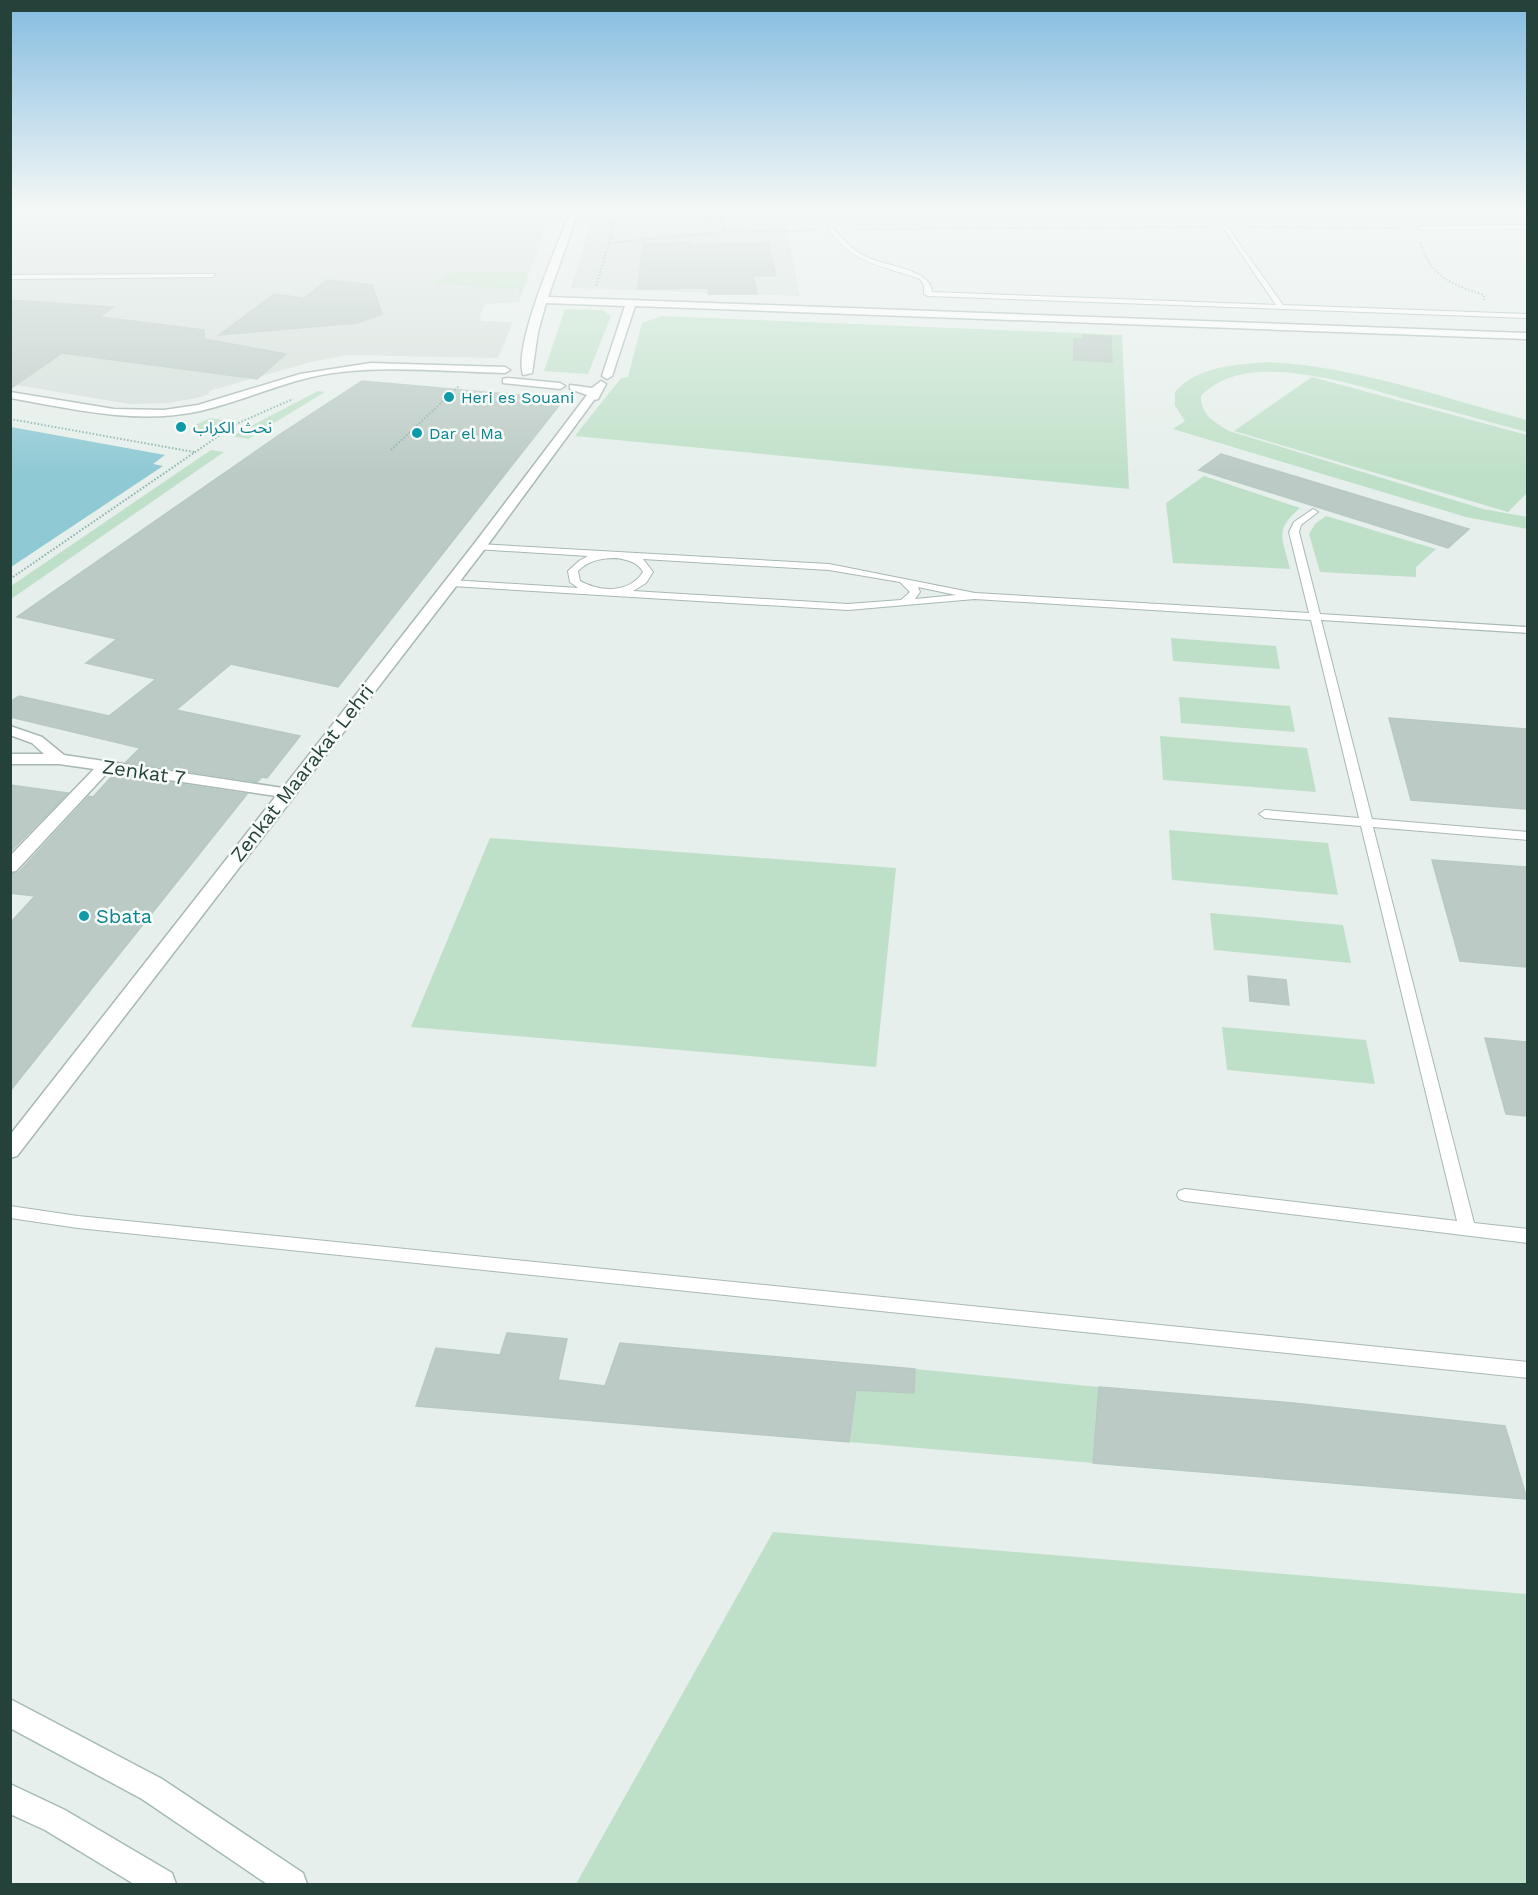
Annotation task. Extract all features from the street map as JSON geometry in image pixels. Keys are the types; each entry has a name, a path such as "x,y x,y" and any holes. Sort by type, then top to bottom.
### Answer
{"street":[{"path":"505,375 521,379 527,374 528,355 543,300 1527,336"},
{"name":"Zenkat Maarakat Lehri","path":"10,1150 17,1132 451,583 601,386 631,303"},
{"path":"505,375 528,355"},
{"path":"10,395 114,412 164,413 199,408 300,377 338,369 380,366 505,375 560,386"},
{"path":"574,387 588,390 601,386"},
{"path":"10,730 38,740 59,759"},
{"name":"Zenkat 7","path":"10,759 59,759 286,793"},
{"path":"10,867 104,766"},
{"path":"10,1713 152,1789 292,1884"},
{"path":"10,1798 64,1825 161,1884"}],"lane":[{"path":"1048,298 1527,316"},
{"path":"1275,298 1281,307"},
{"path":"1313,512 1298,524 1294,532 1467,1228"},
{"path":"479,547 828,567 975,596 1527,630"},
{"path":"617,555 639,561 648,572 639,584 629,589 603,592 582,587 575,582 573,571 577,566 594,557 617,555"},
{"path":"894,605 913,596 913,588 903,580"},
{"path":"451,583 848,607 894,605 975,596"},
{"path":"1265,814 1527,836"},
{"path":"1185,1195 1527,1236"},
{"path":"10,1212 78,1222 1527,1370"}],"path":[{"path":"1485,298 1489,315"},
{"path":"391,450 460,386 449,384"},
{"path":"10,579 236,424 298,397"},
{"path":"10,419 195,453"}],"shaded area":[{"path":"11,298 520,298 519,302 485,304 479,318 482,321 513,322 498,358 347,355 307,363 209,391 209,394 197,398 168,403 129,404 11,384"}],"green space":[{"path":"565,309 603,310 611,316 588,374 544,371"},
{"path":"662,316 1122,335 1129,489 575,436 621,378 628,377 642,323"},
{"path":"1270,362 1303,365 1368,377 1527,420 1527,432 1363,387 1303,374 1273,372 1245,374 1221,381 1201,396 1206,413 1213,421 1229,431 1483,509 1527,517 1527,529 1466,517 1173,429 1185,421 1175,406 1175,392 1195,376 1219,368"},
{"path":"1312,377 1527,435 1527,493 1508,512 1234,431"},
{"path":"318,391 325,392 248,439 232,436"},
{"path":"210,418 230,421 213,433 196,430 193,426"},
{"path":"211,450 224,452 11,599 11,586"},
{"path":"1204,476 1300,508 1283,529 1283,542 1290,569 1173,563 1166,503"},
{"path":"1326,516 1436,549 1416,567 1416,577 1320,572 1309,534 1315,524"},
{"path":"1171,638 1276,646 1280,669 1173,661"},
{"path":"1179,697 1290,706 1295,732 1181,723"},
{"path":"1160,736 1307,748 1316,792 1163,780"},
{"path":"1169,830 1328,843 1338,895 1172,880"},
{"path":"490,838 896,868 876,1067 411,1027"},
{"path":"1210,913 1343,925 1351,963 1214,950"},
{"path":"1222,1027 1366,1040 1375,1084 1227,1070"},
{"path":"915,1369 1099,1387 1093,1463 849,1442 856,1390 914,1393"},
{"path":"773,1532 1527,1594 1527,1884 576,1884"}],"water":[{"path":"11,427 165,455 153,464 163,466 11,567"}],"building":[{"path":"268,298 377,298 382,314 357,323 219,335"},
{"path":"10,300 113,307 100,317 204,330 204,339 286,354 257,379 62,353 10,389"},
{"path":"1083,335 1111,337 1112,362 1074,360 1074,339 1083,339"},
{"path":"362,381 564,399 338,687 231,664 176,710 300,736 267,778 262,777 257,782 126,762 140,748 10,717 10,702 19,696 109,716 156,679 86,663 117,639 17,617 282,433"},
{"path":"1221,454 1469,529 1448,548 1199,470"},
{"path":"1389,718 1527,729 1527,809 1411,800"},
{"name":"Sbata","path":"114,774 247,794 10,1091 10,923 35,896 10,893 10,874 18,873 89,796 93,797"},
{"path":"10,785 68,793 10,852"},
{"path":"1432,860 1527,867 1527,967 1460,961"},
{"path":"1248,976 1286,980 1289,1005 1250,1001"},
{"path":"1485,1038 1527,1042 1527,1116 1506,1114"},
{"path":"507,1333 567,1339 558,1380 605,1386 620,1343 915,1369 914,1393 856,1390 849,1442 416,1406 436,1348 500,1355"},
{"path":"1099,1387 1293,1403 1505,1426 1527,1499 1093,1463"}],"place":[{"name":"Heri es Souani","path":"449,397"},
{"name":"نحث الكراب","path":"181,427"},
{"name":"Dar el Ma","path":"417,433"},
{"name":"Sbata","path":"84,916"}]}
